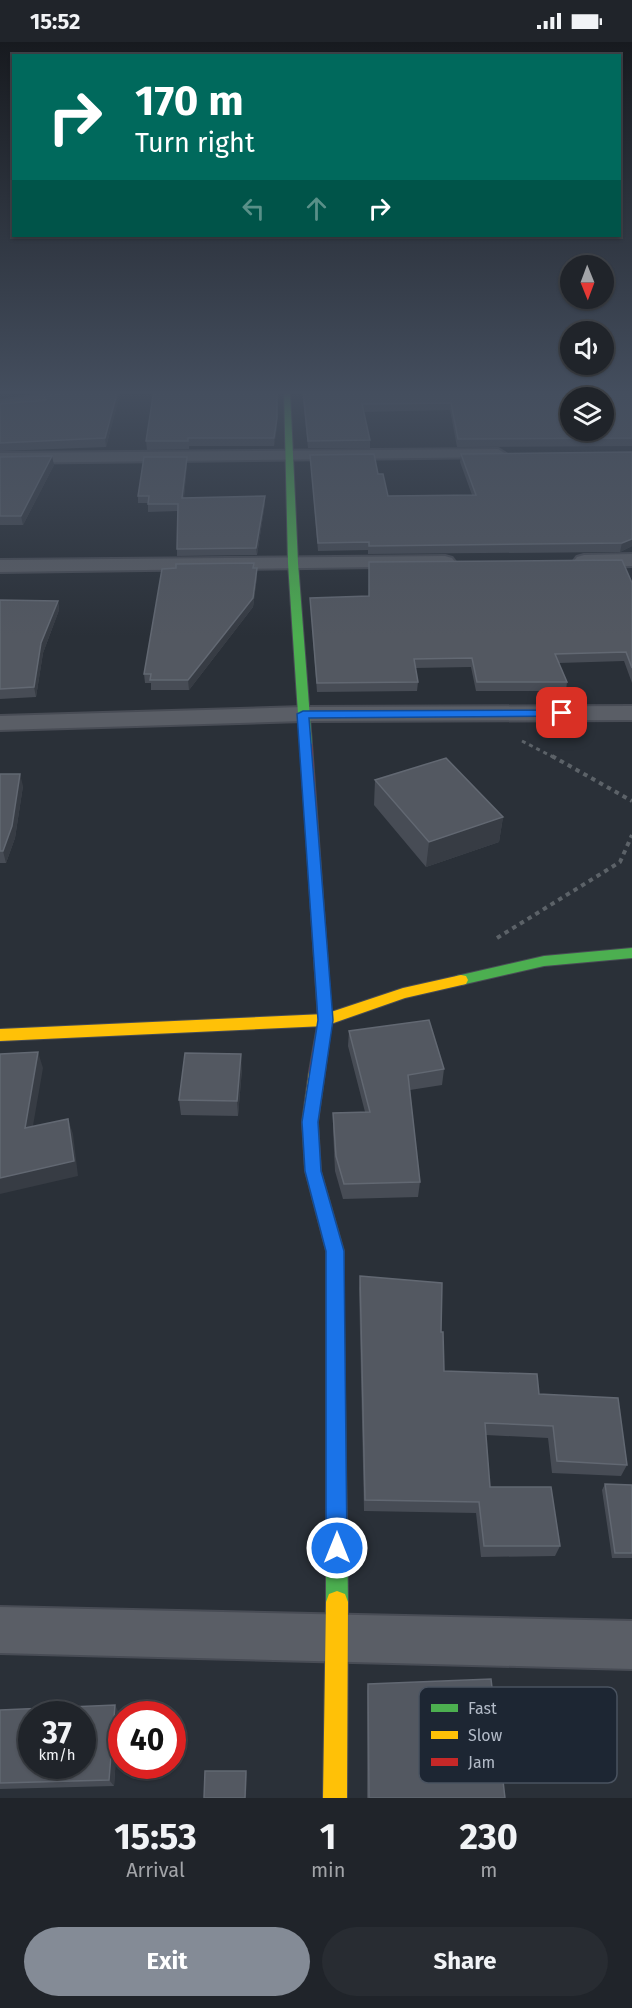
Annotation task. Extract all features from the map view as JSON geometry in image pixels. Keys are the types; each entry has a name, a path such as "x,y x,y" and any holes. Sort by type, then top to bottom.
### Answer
{"street":[{"path":"290,472 293,562 325,1020 310,1122 313,1171 335,1251 337,1639 335,1798"},
{"path":"568,561 632,560"},
{"path":"0,566 466,561"},
{"path":"0,723 303,714 632,713"},
{"path":"0,1035 325,1020 403,993 544,961 632,953"},
{"path":"0,1630 632,1645"}],"path":[{"path":"469,714 580,770 632,801"},
{"path":"491,942 620,862 632,836"}],"building":[{"path":"0,472 44,472 21,516 0,516"},
{"path":"142,472 185,472 182,498 265,496 256,548 177,549 178,504 148,504 149,496 138,496"},
{"path":"312,472 378,472 383,474 388,496 476,495 468,472 632,472 632,539 622,543 369,546 369,542 318,543"},
{"path":"622,560 632,583 632,668 626,652 555,654 567,682 477,682 472,658 414,659 418,682 317,683 310,598 369,596 369,562"},
{"path":"254,563 253,568 257,568 253,598 188,680 150,680 151,674 144,674 162,569 176,568 176,564"},
{"path":"0,600 58,601 41,643 34,687 0,689"},
{"path":"446,758 503,817 429,842 375,780"},
{"path":"0,774 20,774 12,826 3,851 0,851"},
{"path":"429,1020 444,1069 408,1075 420,1182 344,1184 336,1156 333,1113 370,1112 349,1031"},
{"path":"38,1052 25,1128 68,1119 74,1161 0,1178 0,1054"},
{"path":"185,1053 241,1054 237,1101 179,1100"},
{"path":"360,1276 442,1283 441,1332 443,1332 444,1371 537,1374 539,1394 618,1398 627,1465 557,1461 553,1426 485,1423 490,1487 551,1487 560,1546 484,1546 479,1502 365,1500"},
{"path":"605,1484 632,1485 632,1553 615,1553"},
{"path":"491,1679 492,1687 419,1687 419,1783 503,1783 505,1798 369,1798 368,1684"},
{"path":"108,1705 109,1780 0,1783 0,1710 18,1709 18,1779 96,1779 96,1706"},
{"path":"205,1771 246,1771 245,1798 204,1798"}],"traffic: fast":[{"path":"290,472 293,563 306,744"},
{"path":"461,980 544,961 632,953"},
{"path":"335,1321 337,1602"}],"traffic: slow":[{"path":"0,1035 325,1020 403,993 461,980"},
{"path":"317,1072 310,1122 313,1171 335,1251 335,1321"},
{"path":"335,1798 337,1602"}],"traffic: jam":[{"path":"306,744 325,1020 317,1072"}],"route":[{"path":"337,1548 335,1251 313,1171 310,1122 325,1020 303,714 562,713"}]}
